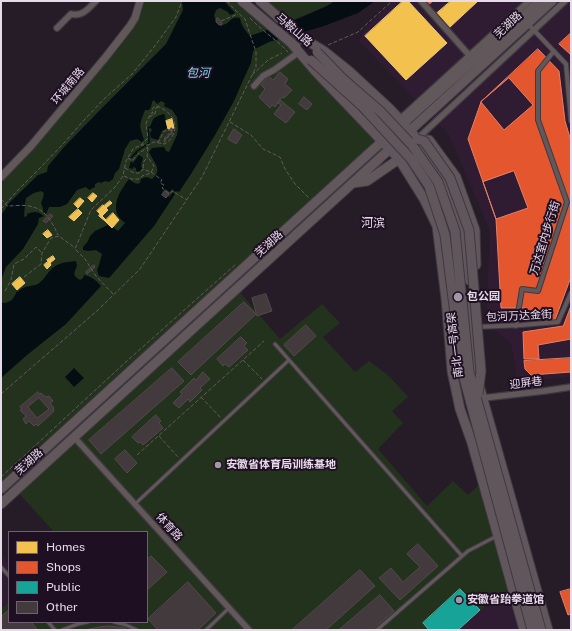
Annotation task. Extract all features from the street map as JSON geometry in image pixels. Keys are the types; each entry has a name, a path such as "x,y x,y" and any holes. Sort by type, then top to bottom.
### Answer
{"highway":[{"name":"马鞍山路","path":"242,1 269,24 288,48 311,60"},
{"name":"马鞍山路","path":"260,1 317,52"},
{"path":"299,36 324,51 349,71 389,108 411,130 448,184 463,230 472,308 475,371 480,399 548,630"},
{"path":"288,48 299,52 316,72 399,159 424,199 437,226 446,299 452,371 460,409 472,443 524,630"},
{"name":"南北一号高架","path":"317,52 412,145 438,182 455,231 469,372 480,399 541,630"},
{"name":"南北一号高架","path":"311,60 363,107 411,159 429,186 444,235 462,370 532,630"},
{"path":"417,139 424,141 450,178 469,230 481,371 480,399"},
{"path":"472,443 476,474 520,630"}],"main road":[{"name":"芜湖路","path":"1,489 382,141 402,121 540,1"},
{"name":"芜湖路","path":"1,504 391,150 552,1"},
{"path":"353,183 367,181 399,159"}],"street":[{"path":"57,28 71,14 76,15 86,12 96,1"},
{"name":"环城南路","path":"1,177 31,146 106,58 135,18 140,1"},
{"path":"421,1 469,55"},
{"path":"402,121 469,55 529,1"},
{"path":"417,139 565,1"},
{"path":"528,23 566,64 571,120"},
{"name":"万达室内步行街","path":"516,326 522,289 538,291 567,202 538,120 538,71 554,51"},
{"path":"254,86 263,76 299,52"},
{"name":"包河万达金街","path":"472,327 516,326 558,322 571,293"},
{"name":"迎屏巷","path":"480,399 571,387"},
{"name":"体育路","path":"74,437 249,630"}],"lane":[{"path":"275,344 462,556"},
{"path":"135,504 289,360"},
{"path":"377,630 468,551 493,538"},
{"path":"1,567 8,575"},
{"path":"206,630 229,608"},
{"path":"62,630 83,623"},
{"path":"118,623 137,630"}],"path":[{"path":"1,209 6,205 18,189 58,149 105,98 132,74 176,17 181,4 180,1"},
{"path":"1,394 98,310 140,269 202,177 256,67 256,52 245,19 227,1"},
{"path":"327,45 358,32 392,1"},
{"path":"221,22 239,14"},
{"path":"260,28 288,48"},
{"path":"252,76 268,60 282,53"},
{"path":"149,117 155,114 156,108 159,106"},
{"path":"75,249 91,210 115,187 123,176 128,158 133,149 141,145 148,138 146,123 150,113 153,113 152,110 154,107 159,106 173,116 175,128 172,138 164,144 154,142 137,155 132,161 128,158"},
{"path":"229,122 251,135 263,149 280,157 285,169 295,184 310,198"},
{"path":"156,143 159,141 164,131 174,130"},
{"path":"141,145 148,146"},
{"path":"123,176 130,179 138,179 152,172 154,166 147,156 148,146"},
{"path":"125,168 134,173 140,173 143,168 144,161 148,157"},
{"path":"143,168 152,172 162,180 160,182 164,185 162,188 170,194 172,191 187,200"},
{"path":"1,199 6,205 34,207 41,211 53,224 59,236 75,249 113,295"},
{"path":"24,278 41,264 42,253 51,238 59,236"},
{"path":"5,291 11,280 14,264 24,259 36,247 42,253"},
{"path":"1,477 128,360 239,261"},
{"path":"137,455 264,340"},
{"path":"243,360 265,383"},
{"path":"201,397 224,421"},
{"path":"159,436 181,461"}],"shaded area":[{"path":"393,1 571,1 571,377 518,382 511,344 486,322 490,231 449,135 359,41 365,28"},
{"path":"1,555 8,563 8,603 1,609"},
{"path":"513,591 524,630 458,630 488,604"}],"green space":[{"path":"142,1 242,1 292,44 382,141 1,489 1,175 101,65"},
{"path":"262,1 335,1 327,6 285,23"},
{"name":"安徽省体育局训练基地","path":"237,289 280,339 322,304 340,323 323,337 355,372 369,361 389,376 408,397 392,411 403,423 378,449 427,506 453,481 468,495 482,482 513,591 488,604 458,630 1,630 1,609 8,603 8,623 148,623 148,531 53,531 16,490"}],"water":[{"name":"包河","path":"182,1 224,1 235,13 230,15 228,12 220,8 216,10 214,16 219,25 226,24 236,17 240,18 242,25 250,36 300,18 335,1 375,1 358,13 324,26 269,42 253,51 251,63 234,101 191,174 179,192 172,189 170,192 165,189 161,195 166,198 173,192 175,194 154,226 109,278 99,276 97,270 102,254 96,250 83,250 83,247 95,231 108,225 118,231 125,223 118,216 116,211 118,196 129,179 138,184 140,183 141,179 146,177 152,179 155,175 157,169 149,152 152,148 164,147 166,151 169,152 177,135 177,117 172,110 164,106 165,103 161,101 157,104 154,100 149,110 145,110 140,125 144,140 142,142 137,139 130,141 125,149 119,169 115,173 113,179 109,182 99,182 95,184 95,187 89,190 86,187 77,190 67,204 60,207 49,207 46,214 43,211 41,203 44,193 41,191 26,198 24,217 27,216 27,214 34,212 38,212 44,216 39,218 38,224 23,249 6,267 1,280 1,215 8,204 38,175 47,172 48,166 65,146 166,44 183,10"},
{"path":"163,114 165,115 167,128 162,131 158,140 151,138 150,133 152,130 150,127 152,121 154,118"},
{"path":"136,151 138,155 143,158 141,165 142,169 138,172 136,171 136,168 129,168 131,161 133,163 138,156 136,154 130,158"},
{"path":"76,261 77,266 74,274 76,277 80,280 84,275 87,276 94,279 101,286 66,324 1,378 1,301 3,303 8,302 13,298 17,291 18,292 25,287 38,284 57,265"},
{"path":"74,368 84,378 74,387 65,377"}],"building: Homes":[{"path":"403,1 408,1 447,43 406,80 365,36"},
{"path":"451,1 478,1 449,28 436,14"},
{"path":"172,119 174,128 168,129 166,121"},
{"path":"93,193 97,196 92,202 88,198"},
{"path":"80,198 84,201 78,208 74,204"},
{"path":"110,201 112,203 106,208 104,206"},
{"path":"103,205 108,210 102,216 97,211"},
{"path":"78,209 82,213 74,221 69,217"},
{"path":"113,213 119,220 112,228 105,221"},
{"path":"100,214 106,220 105,221 99,216"},
{"path":"48,230 52,235 47,238 43,234"},
{"path":"53,256 55,259 50,263 47,260"},
{"path":"49,261 51,265 47,269 44,265"},
{"path":"20,277 25,283 17,290 12,284"}],"building: Shops":[{"path":"424,1 433,1 428,5"},
{"path":"571,33 571,55 559,44"},
{"path":"538,49 559,71 565,121 571,141 571,277 555,320 525,321 525,308 501,308 496,219 468,139 481,102"},
{"path":"509,78 533,105 504,130 481,102"},
{"path":"514,171 528,208 496,219 483,182"},
{"path":"571,306 571,339 538,345 539,359 524,359 523,332 563,326"},
{"path":"571,358 571,372 531,375 525,369 524,361"},
{"path":"571,589 571,614 568,615 560,592"}],"building: Public":[{"name":"安徽省跆拳道馆","path":"460,589 480,610 458,630 429,630 423,623"}],"building: Other":[{"path":"218,18 222,25 219,25 216,22 216,19"},
{"path":"280,72 288,79 285,84 292,90 284,98 282,97 275,107 272,105 270,108 259,97 265,89 261,85 268,76 273,80"},
{"path":"304,97 312,104 307,110 299,104"},
{"path":"280,100 295,112 286,123 274,114 281,105 278,103"},
{"path":"171,128 172,134 169,135 168,138 166,138 164,142 165,137 168,137 168,134 171,134"},
{"path":"234,129 242,135 236,144 228,139"},
{"path":"165,191 169,194 166,198 162,195"},
{"path":"50,214 53,216 46,223 43,221"},
{"path":"94,265 95,267 87,274 86,272"},
{"path":"266,294 272,311 257,316 252,298"},
{"path":"244,302 256,314 191,375 178,362"},
{"path":"306,325 316,336 294,356 284,345"},
{"path":"241,337 247,343 244,346 248,350 229,367 225,364 223,366 217,359"},
{"path":"172,368 184,381 101,454 89,440"},
{"path":"203,372 210,379 200,388 202,390 190,402 188,399 179,408 173,403 182,394 180,392 194,378 196,380"},
{"path":"38,392 46,397 49,396 53,401 50,403 54,408 54,411 38,426 36,424 34,426 29,421 26,424 23,419 26,416 20,410 22,409 20,407"},
{"path":"39,398 49,409 37,418 28,407"},
{"path":"156,415 161,421 159,423 163,428 143,445 140,442 138,443 132,437"},
{"path":"125,450 137,463 127,473 115,459"},
{"path":"418,544 438,566 400,600 379,578 391,568 403,582 420,567 407,554"},
{"path":"151,556 167,572 148,589 148,559"},
{"path":"360,570 375,586 326,630 292,630"},
{"path":"188,582 216,613 198,630 158,630 148,619"},
{"path":"380,595 394,611 372,630 339,630"},
{"path":"8,611 8,623 32,623 38,630 1,630 1,617"},
{"path":"109,626 125,628 128,630 85,630 99,627"}],"waterway":[{"path":"137,151 149,143 148,128 150,127"}],"place":[{"name":"包公园","path":"458,297"},
{"name":"安徽省体育局训练基地","path":"218,465"},
{"name":"安徽省跆拳道馆","path":"459,600"}],"district":[{"name":"河滨","path":"373,223"}]}
